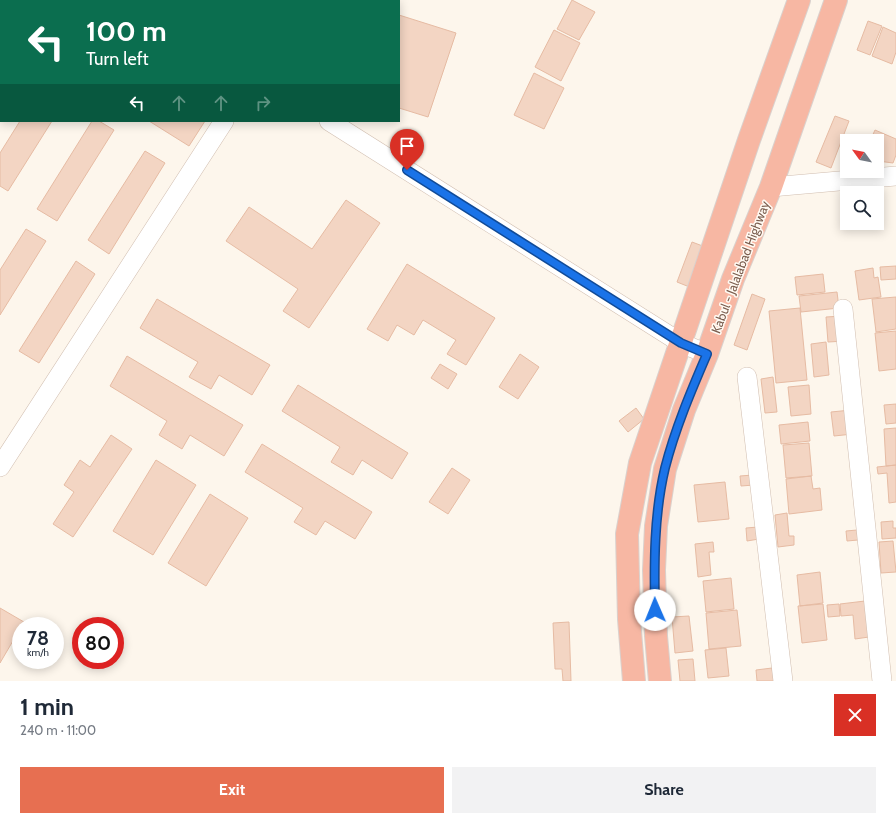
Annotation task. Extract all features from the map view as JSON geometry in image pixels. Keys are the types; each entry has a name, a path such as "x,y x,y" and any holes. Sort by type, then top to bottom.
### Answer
{"highway":[{"path":"634,681 629,620 627,534 640,463 749,140 799,0"},
{"name":"Kabul - Jalalabad Highway","path":"660,681 656,636 654,570 656,526 665,468 684,410 707,354 733,279 771,187 836,0"}],"street":[{"path":"0,467 223,122"},
{"path":"331,122 681,343 707,354"},
{"path":"771,187 896,176"},
{"path":"843,309 882,681"},
{"path":"747,377 783,681"}],"building":[{"path":"572,0 595,12 579,40 557,29"},
{"path":"400,15 456,33 428,117 400,108"},
{"path":"868,21 882,26 870,55 857,50"},
{"path":"883,27 896,33 896,52 892,64 872,56"},
{"path":"554,30 580,43 561,81 535,67"},
{"path":"534,73 564,88 544,129 514,115"},
{"path":"835,116 849,121 844,134 840,134 840,144 831,168 816,162"},
{"path":"19,122 51,122 8,191 0,186 0,153"},
{"path":"91,122 101,122 114,130 57,221 37,209"},
{"path":"151,122 204,122 189,146"},
{"path":"875,130 896,139 896,155 893,163 884,162 884,134 873,134"},
{"path":"145,151 165,163 109,254 88,240"},
{"path":"346,200 380,223 309,328 283,311 298,289 226,241 249,207 312,249"},
{"path":"26,229 46,241 0,315 0,270"},
{"path":"692,242 708,248 692,288 677,282"},
{"path":"76,261 95,274 39,363 19,351"},
{"path":"407,264 495,318 466,365 447,354 456,340 423,320 414,335 397,325 388,341 367,329"},
{"path":"896,266 896,279 881,280 880,267"},
{"path":"873,268 874,278 878,277 881,297 859,300 855,271"},
{"path":"823,274 825,292 797,295 795,277"},
{"path":"837,292 839,308 801,312 799,296"},
{"path":"752,294 765,299 747,350 734,345"},
{"path":"896,297 896,329 876,332 872,299"},
{"path":"157,299 270,365 252,395 219,375 211,389 189,377 198,362 140,328"},
{"path":"800,308 807,380 776,383 769,311"},
{"path":"842,316 845,341 828,342 826,317"},
{"path":"896,331 896,369 879,371 875,333"},
{"path":"826,342 829,375 814,377 811,344"},
{"path":"520,354 539,367 518,399 499,387"},
{"path":"127,356 243,425 224,456 190,435 182,449 159,435 167,421 110,386"},
{"path":"440,364 457,374 448,389 431,378"},
{"path":"773,377 777,412 765,413 761,379"},
{"path":"298,385 408,453 392,479 362,460 353,475 331,462 340,447 282,411"},
{"path":"809,385 811,414 791,416 788,387"},
{"path":"896,404 896,423 886,424 884,405"},
{"path":"636,408 644,419 628,432 619,421"},
{"path":"851,410 853,434 834,436 831,412"},
{"path":"808,422 810,441 781,444 779,425"},
{"path":"896,428 896,465 886,466 884,429"},
{"path":"111,435 132,449 73,537 53,524 74,492 64,485 80,460 90,467"},
{"path":"809,443 812,476 786,478 783,445"},
{"path":"262,444 372,512 355,539 325,521 316,535 294,522 303,508 245,472"},
{"path":"156,460 196,485 153,555 113,531"},
{"path":"896,465 896,502 889,503 887,473 878,474 877,467"},
{"path":"452,468 470,480 448,514 429,502"},
{"path":"753,475 754,485 741,486 740,476"},
{"path":"811,476 813,489 820,488 822,510 789,514 786,479"},
{"path":"725,482 729,519 698,522 694,485"},
{"path":"210,494 248,518 206,586 168,563"},
{"path":"787,513 789,536 794,536 794,545 778,547 775,515"},
{"path":"893,521 893,528 896,528 896,538 882,539 881,522"},
{"path":"758,527 759,539 747,541 746,528"},
{"path":"857,530 858,540 847,541 846,531"},
{"path":"893,541 896,572 881,573 879,542"},
{"path":"713,542 714,552 709,552 711,575 698,577 695,544"},
{"path":"820,572 823,603 800,606 797,575"},
{"path":"731,578 734,609 706,612 703,581"},
{"path":"865,601 869,637 855,639 853,615 841,616 840,604"},
{"path":"823,604 827,640 802,643 798,606"},
{"path":"839,604 840,616 828,617 827,605"},
{"path":"0,608 15,617 12,617 12,642 0,663"},
{"path":"737,610 741,646 709,649 706,613"},
{"path":"689,616 693,651 675,653 672,617"},
{"path":"569,622 571,681 563,681 562,669 555,669 553,623"},
{"path":"726,648 729,676 708,678 705,650"},
{"path":"693,659 695,681 680,681 678,660"},
{"path":"772,668 774,681 757,681 756,670"}],"route":[{"path":"407,170 681,343 707,354 684,410 665,468 656,526 654,570 655,610"}]}
